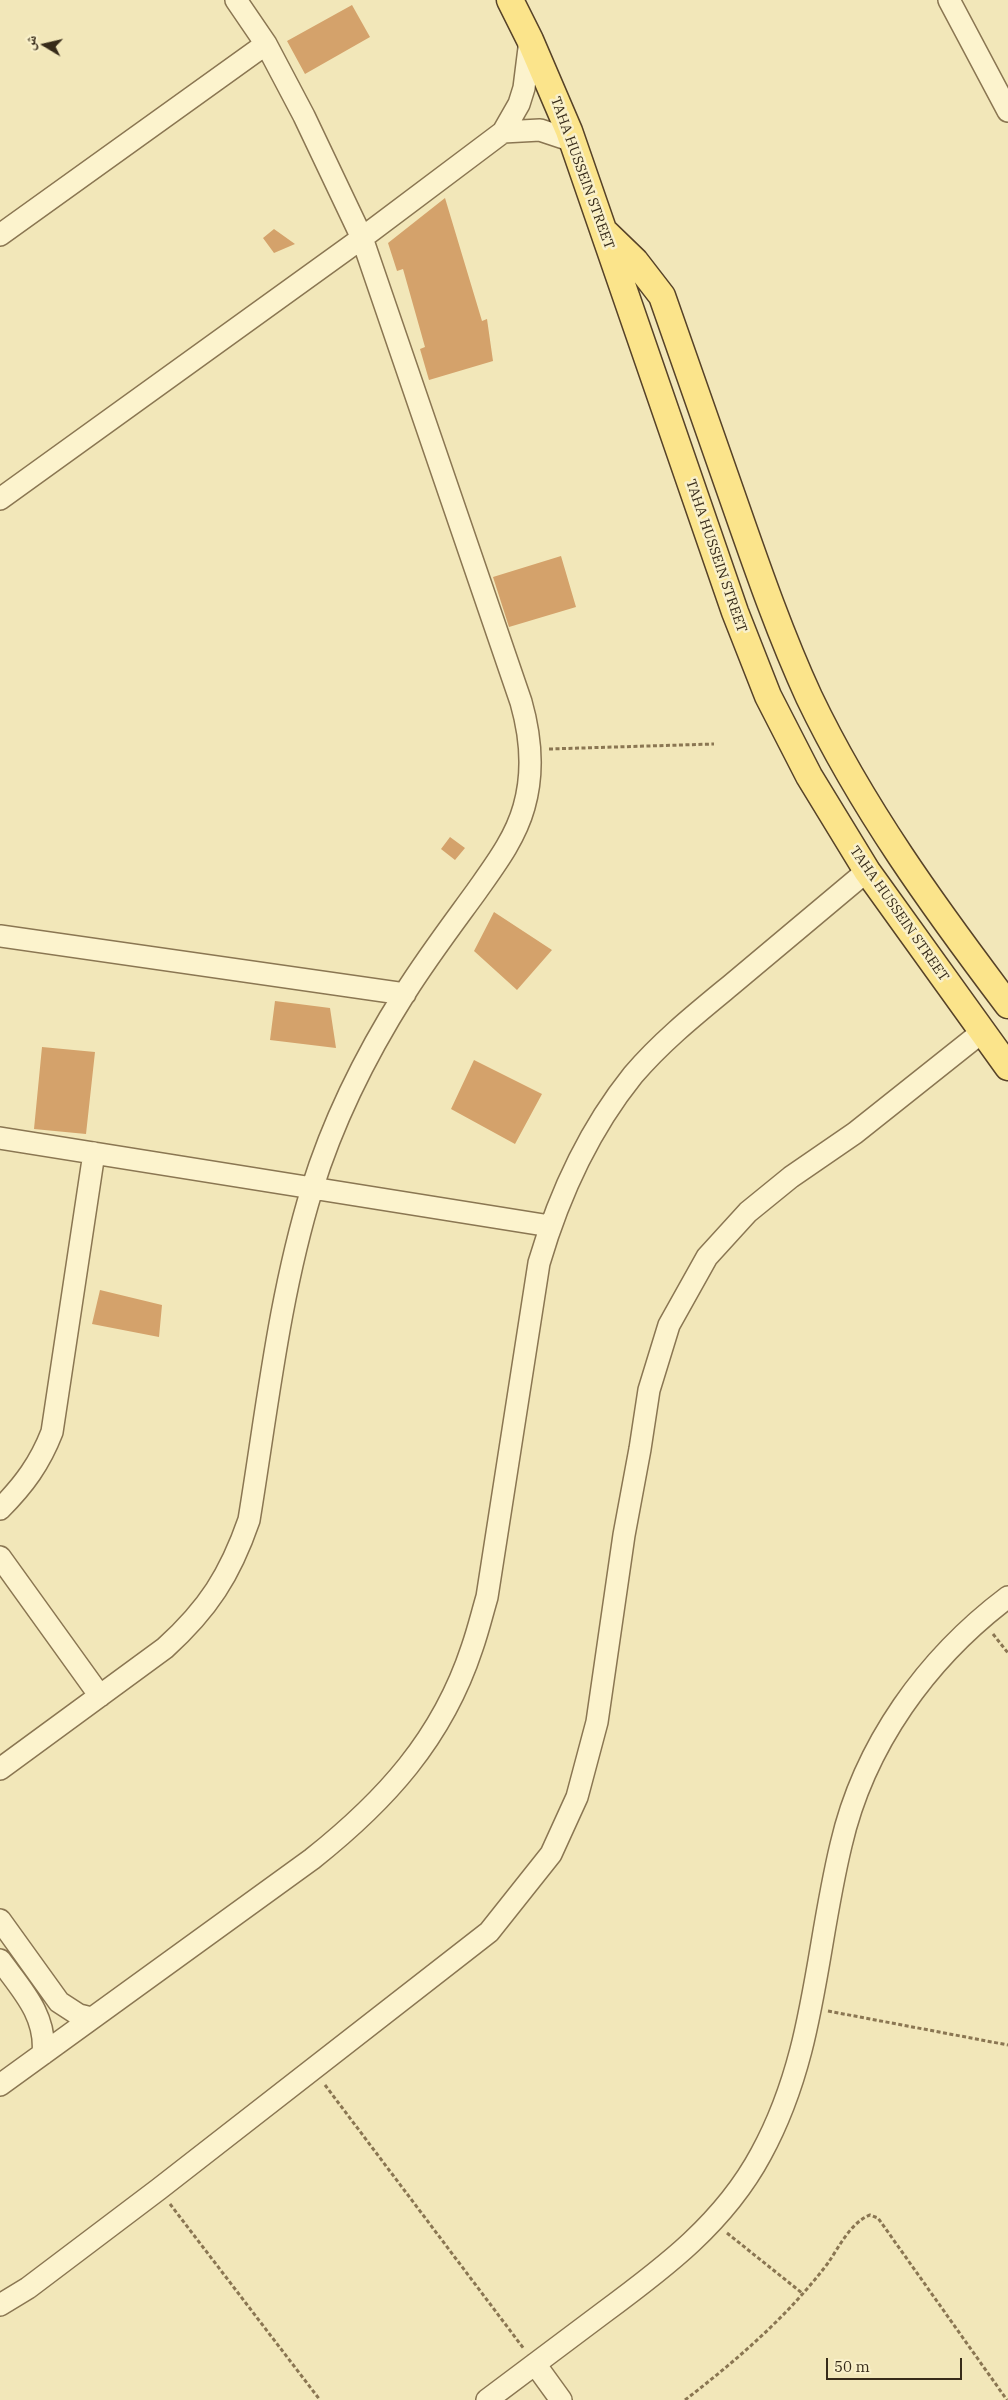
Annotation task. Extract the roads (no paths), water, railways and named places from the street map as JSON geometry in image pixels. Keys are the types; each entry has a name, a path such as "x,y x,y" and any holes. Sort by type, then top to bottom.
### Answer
{"main road":[{"name":"TAHA HUSSEIN STREET","path":"510,0 530,40 573,141 751,654 788,736 809,776 868,871 1008,1067"},
{"path":"603,230 634,261 662,296 764,587 809,697 865,801 896,852 1008,1005"}],"street":[{"path":"0,1769 165,1648 188,1627 208,1604 226,1578 239,1550 249,1520 293,1258 312,1188 336,1127 365,1064 405,994 499,860 514,834 524,807 530,779 530,749 521,702 362,238 304,116 266,44 236,0"},
{"path":"949,0 1008,111"},
{"path":"0,499 362,238 503,132 524,88 530,40"},
{"path":"0,235 266,44"},
{"path":"503,132 540,130 573,141"},
{"path":"0,2084 312,1859 354,1826 392,1787 424,1744 451,1698 472,1648 487,1597 539,1263 550,1226 576,1164 600,1121 634,1075 674,1033 868,871"},
{"path":"0,936 405,994"},
{"path":"0,2305 28,2288 159,2189 489,1932 551,1854 577,1797 598,1722 624,1535 649,1390 669,1325 707,1257 748,1212 791,1177 855,1133 982,1032"},
{"path":"0,1138 550,1226"},
{"path":"0,1508 35,1470 52,1432 94,1153"},
{"path":"0,1557 100,1696"},
{"path":"487,2400 669,2264 713,2222 749,2174 778,2122 792,2085 803,2047 841,1844 854,1802 871,1762 891,1723 943,1653 980,1617 1008,1596"},
{"path":"0,1920 59,2002 79,2015 91,2018"},
{"path":"0,1960 39,2017 44,2041 43,2054"},
{"path":"535,2364 561,2400"}]}
